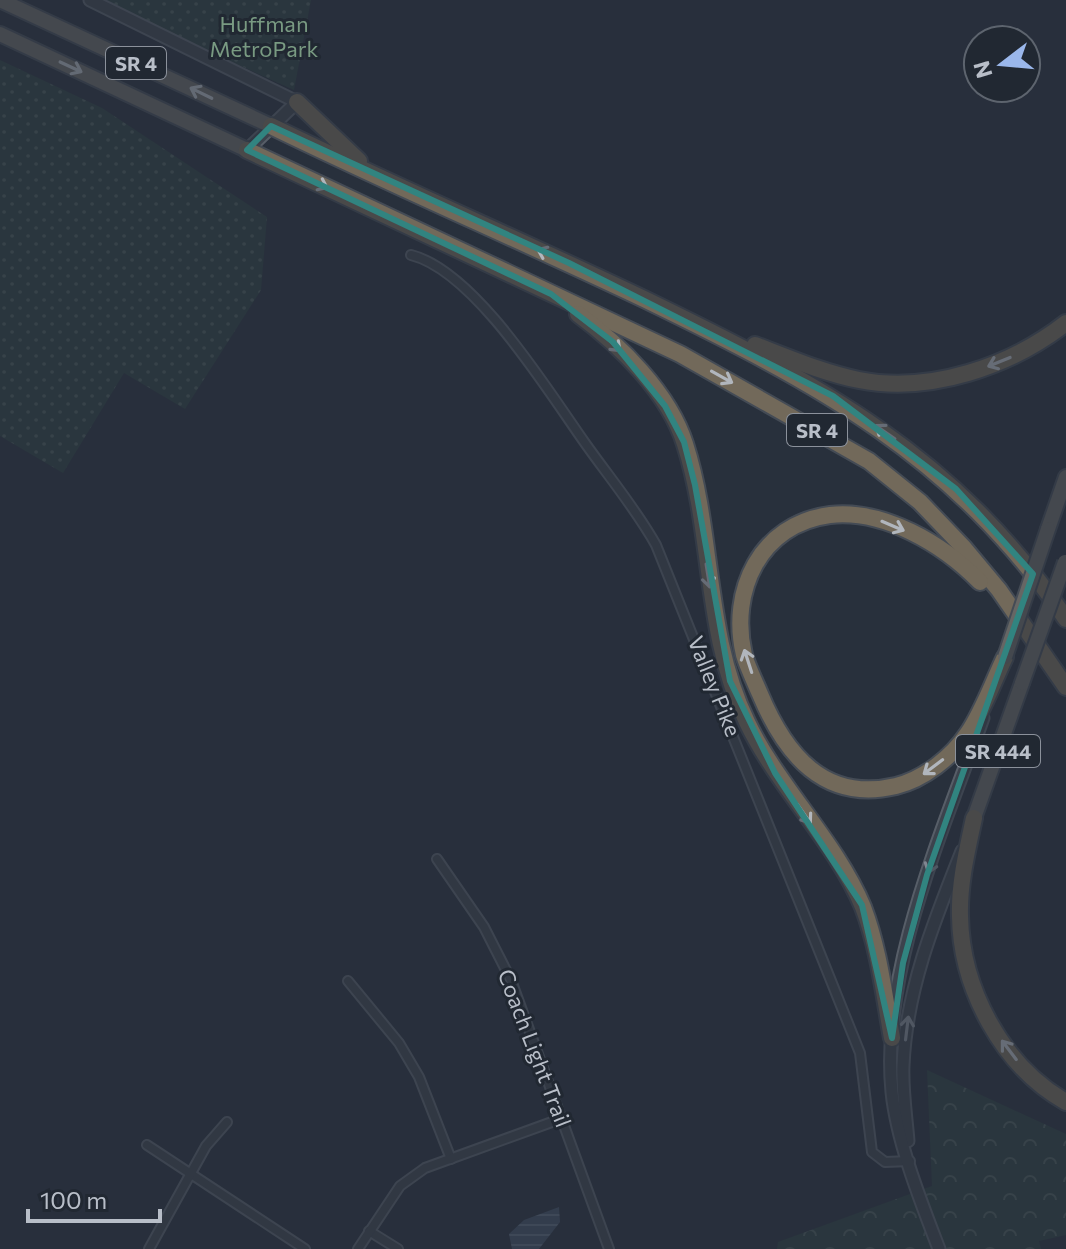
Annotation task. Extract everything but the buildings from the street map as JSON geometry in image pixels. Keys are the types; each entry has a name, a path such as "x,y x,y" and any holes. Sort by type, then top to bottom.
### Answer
{"highway":[{"name":"SR 4","path":"0,0 695,323 833,396 899,442 956,489 1003,536 1066,619"},
{"name":"SR 4","path":"0,34 680,354 869,461 920,502 964,548 1031,635 1066,687"},
{"path":"297,102 375,176"},
{"path":"551,294 613,342 665,406 684,442 695,485 718,640 730,681 746,722 775,773 862,905 876,945 892,1038"},
{"path":"695,323 822,370 862,381 904,382 948,378 993,365 1040,344 1066,323"},
{"path":"1031,635 968,569 928,542 888,522 853,513 811,518 781,534 756,557 743,587 740,618 745,656 771,720 793,757 839,785 873,789 914,779 938,764 969,733 1005,657 1048,529 1066,477"},
{"name":"SR 444","path":"974,818 1066,561"},
{"path":"1044,587 1066,610"},
{"path":"974,818 961,886 960,915 970,978 978,1002 1009,1051 1042,1086 1066,1102"}],"street":[{"path":"90,0 297,102 247,150"},
{"name":"Valley Pike","path":"411,255 448,275 492,316 626,497 656,545 860,1053 872,1152 885,1162 910,1161"},
{"path":"939,1249 910,1161 892,1092 892,1038 903,963 927,875 1005,657"},
{"path":"910,1161 903,1068 908,1018 923,951 974,818"},
{"name":"Coach Light Trail","path":"437,859 484,927 511,980 609,1249"},
{"path":"348,981 399,1043 419,1077 451,1159"},
{"path":"358,1249 400,1186 425,1168 563,1118"},
{"path":"149,1249 206,1146 227,1122"},
{"path":"147,1145 305,1249"},
{"path":"369,1231 398,1249"}],"highlighted area":[{"path":"271,126 569,263 833,396 956,489 1033,574 927,875 903,963 892,1038 862,905 775,773 730,681 695,485 684,442 665,406 613,342 551,294 247,150"}],"green space":[{"name":"Huffman MetroPark","path":"95,0 311,0 294,90"},
{"path":"0,60 102,108 267,217 261,290 185,409 124,373 63,473 0,436"},
{"path":"927,1070 1066,1134 1066,1235 1039,1241 1041,1249 777,1249 778,1242 932,1186"}],"water":[{"path":"559,1207 560,1222 539,1249 512,1249 509,1234 524,1220"}]}
